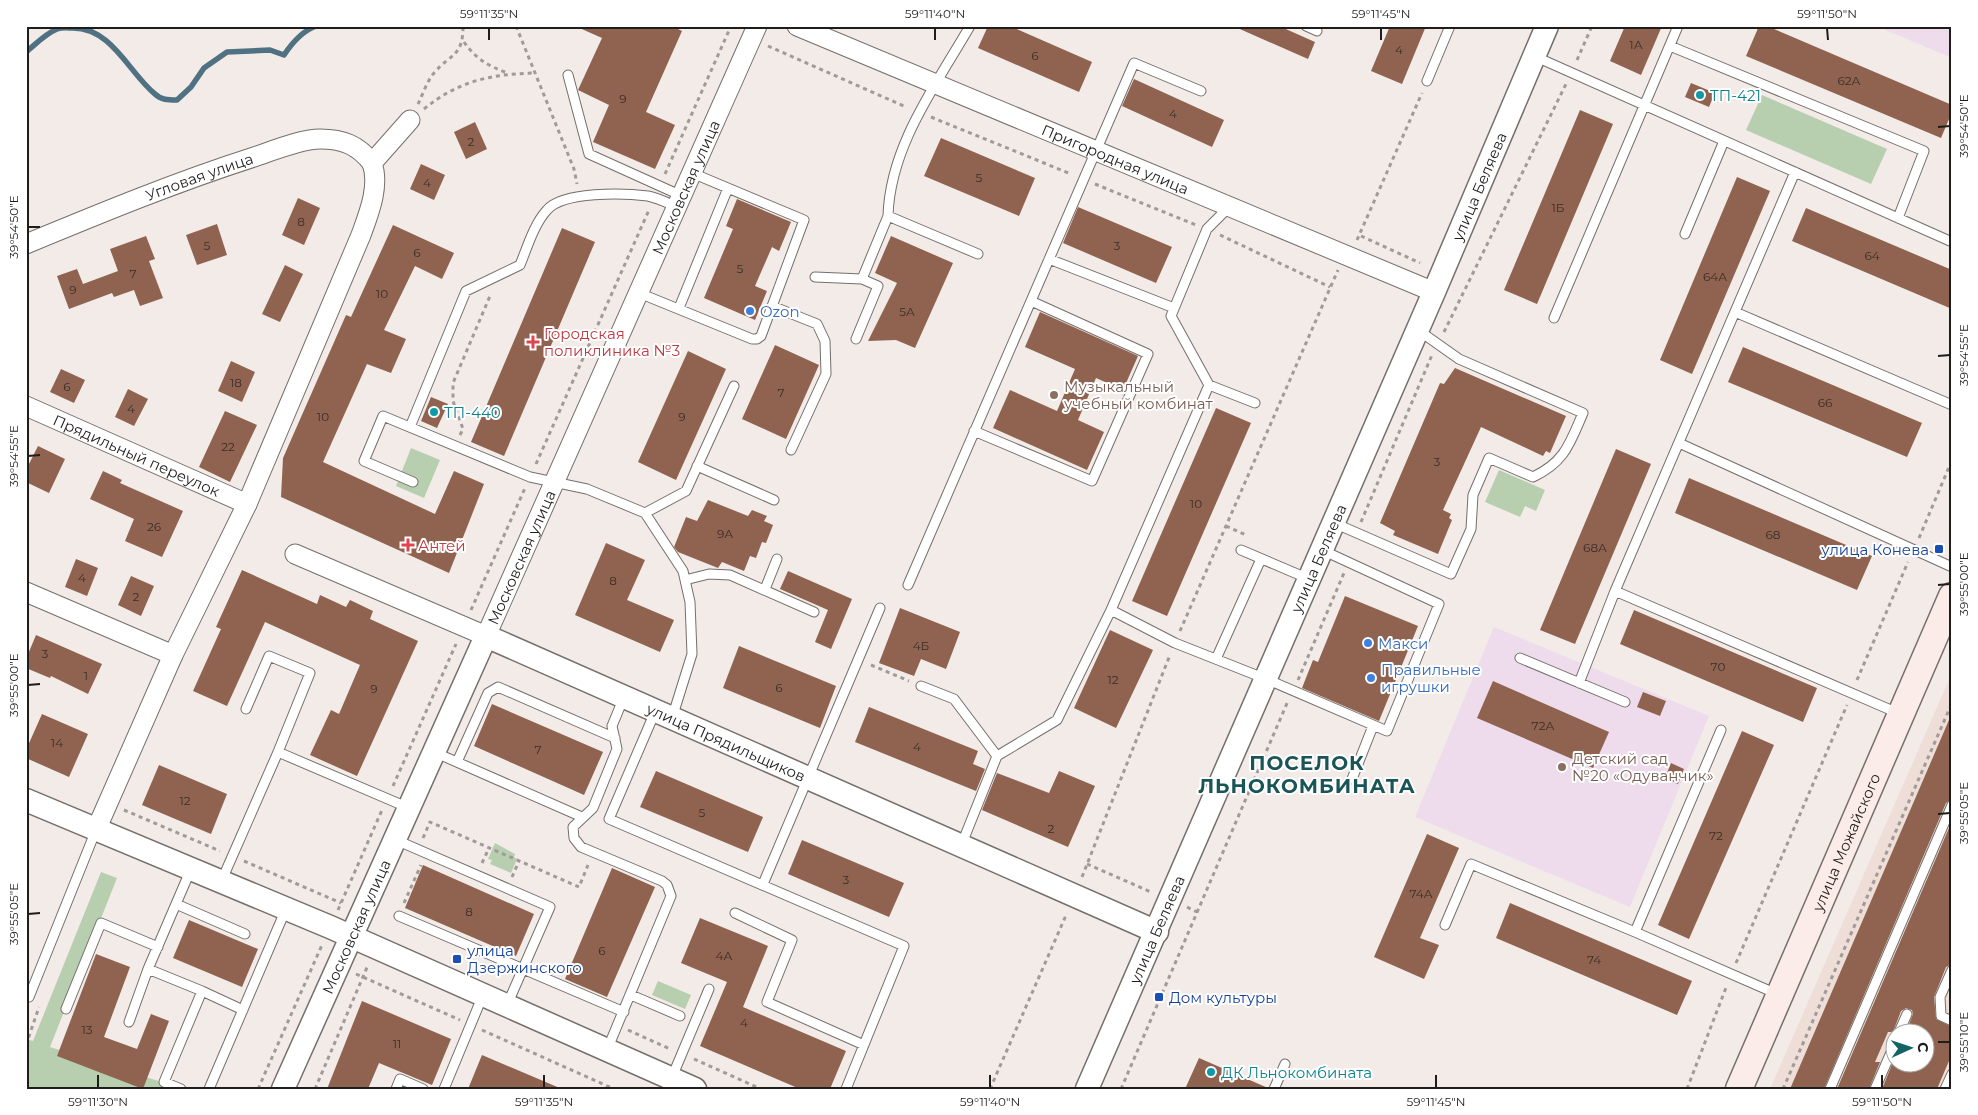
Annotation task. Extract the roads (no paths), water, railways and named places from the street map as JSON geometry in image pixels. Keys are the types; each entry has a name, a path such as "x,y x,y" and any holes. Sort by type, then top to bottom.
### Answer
{"main road":[{"name":"улица Можайского","path":"1739,1089 1952,596"}],"street":[{"name":"улица Беляева","path":"1087,1089 1418,330 1546,26"},
{"name":"Пригородная улица","path":"808,28 936,84 1434,292"},
{"name":"Московская улица","path":"282,1089 395,840 754,32"},
{"path":"96,830 173,655 247,504 361,235 372,198 375,171 372,163 410,120"},
{"name":"Угловая улица","path":"26,244 109,209 228,165 318,139 349,142 360,149 372,163"},
{"name":"Прядильный переулок","path":"26,406 247,504"},
{"name":"улица Прядильщиков","path":"296,554 464,626 1157,932"},
{"path":"26,592 173,655"},
{"path":"26,800 330,927 483,994 607,1050 669,1083 695,1089"}],"lane":[{"path":"862,279 888,216 893,173 919,113 970,26"},
{"path":"1306,26 1317,31"},
{"path":"1427,81 1450,26"},
{"path":"1554,318 1678,26"},
{"path":"1670,46 1924,151 1898,218"},
{"path":"1534,56 1952,242"},
{"path":"908,585 1134,63 1201,91"},
{"path":"568,75 589,154 660,186 679,202"},
{"path":"1685,234 1724,141"},
{"path":"1579,683 1616,591 1795,172"},
{"path":"639,292 754,340 761,336 804,220 692,173"},
{"path":"679,308 728,188"},
{"path":"410,428 466,291 520,266 541,218 548,208 568,198 580,196 624,195 679,202"},
{"path":"1229,207 1207,229 1171,316 1209,385 1255,403"},
{"path":"888,216 978,254"},
{"path":"1049,259 1174,308"},
{"path":"815,278 862,279 878,286 856,339"},
{"path":"974,431 1092,482 1148,354 1031,301"},
{"path":"772,306 817,324 825,341 826,374 791,450"},
{"path":"1735,312 1952,405"},
{"path":"1334,522 1451,574 1471,529 1473,495 1489,458 1533,476 1544,472 1558,462 1566,451 1583,413 1459,359 1418,330"},
{"path":"961,846 996,756 1057,720 1111,610 1209,385"},
{"path":"645,514 686,491 734,386"},
{"path":"413,482 364,461 383,416 530,477 586,489 645,514 683,571 690,602 692,654 664,715 609,819 904,946 846,1089"},
{"path":"1679,443 1952,567"},
{"path":"698,466 774,500"},
{"path":"1241,550 1310,580"},
{"path":"1111,610 1175,643 1293,690 1387,732 1439,604 1322,550"},
{"path":"765,589 778,559"},
{"path":"1216,659 1262,559"},
{"path":"685,580 709,574 730,575 814,612"},
{"path":"1616,591 1900,714"},
{"path":"763,884 880,608"},
{"path":"221,882 278,752 310,673 269,656 246,709"},
{"path":"1520,658 1626,702"},
{"path":"921,686 954,699 996,756"},
{"path":"457,762 488,693 498,687 615,738"},
{"path":"607,1050 671,900 670,891 662,881 581,847 574,838 574,827 593,808 614,758 617,749 612,726 624,697"},
{"path":"1352,779 1373,726"},
{"path":"1635,932 1721,730"},
{"path":"278,752 409,808"},
{"path":"434,752 582,817"},
{"path":"1830,1089 1952,805"},
{"path":"29,997 96,830"},
{"path":"395,840 550,908 507,1005"},
{"path":"1446,926 1471,864 1635,932 1779,995"},
{"path":"129,1022 148,969 191,869"},
{"path":"176,904 245,934"},
{"path":"209,1089 286,909"},
{"path":"735,913 792,940 767,1002 864,1045"},
{"path":"399,916 624,1012"},
{"path":"66,1009 101,923 158,947"},
{"path":"148,969 243,1010"},
{"path":"1952,970 1940,997 1941,1016 1952,1021"},
{"path":"669,1083 680,1053 710,989"},
{"path":"181,1089 164,1082 202,991"},
{"path":"444,1089 483,994"},
{"path":"631,995 680,1016"},
{"path":"1903,1022 1907,1014"},
{"path":"1874,1089 1886,1062"},
{"path":"1274,1089 1285,1064"},
{"path":"1945,1089 1952,1074"},
{"path":"396,1089 400,1079 423,1089"}],"waterway":[{"path":"26,52 45,36 57,29 73,28 87,30 99,35 109,43 157,96 177,100 191,87 204,68 227,52 270,50 284,55 298,38 316,26"}],"place":[{"name":"ТП-421","path":"1700,95"},
{"name":"Ozon","path":"750,311"},
{"name":"Городская поликлиника №3","path":"533,342"},
{"name":"Музыкальный учебный комбинат","path":"1054,395"},
{"name":"ТП-440","path":"434,412"},
{"name":"Антей","path":"408,545"},
{"name":"улица Конева","path":"1939,549"},
{"name":"Макси","path":"1368,643"},
{"name":"Правильные игрушки","path":"1371,678"},
{"name":"Детский сад №20 «Одуванчик»","path":"1562,767"},
{"name":"улица Дзержинского","path":"457,959"},
{"name":"Дом культуры","path":"1159,997"},
{"name":"ДК Льнокомбината","path":"1211,1072"}],"district":[{"name":"ПОСЕЛОК ЛЬНОКОМБИНАТА","path":"1307,774"}]}
